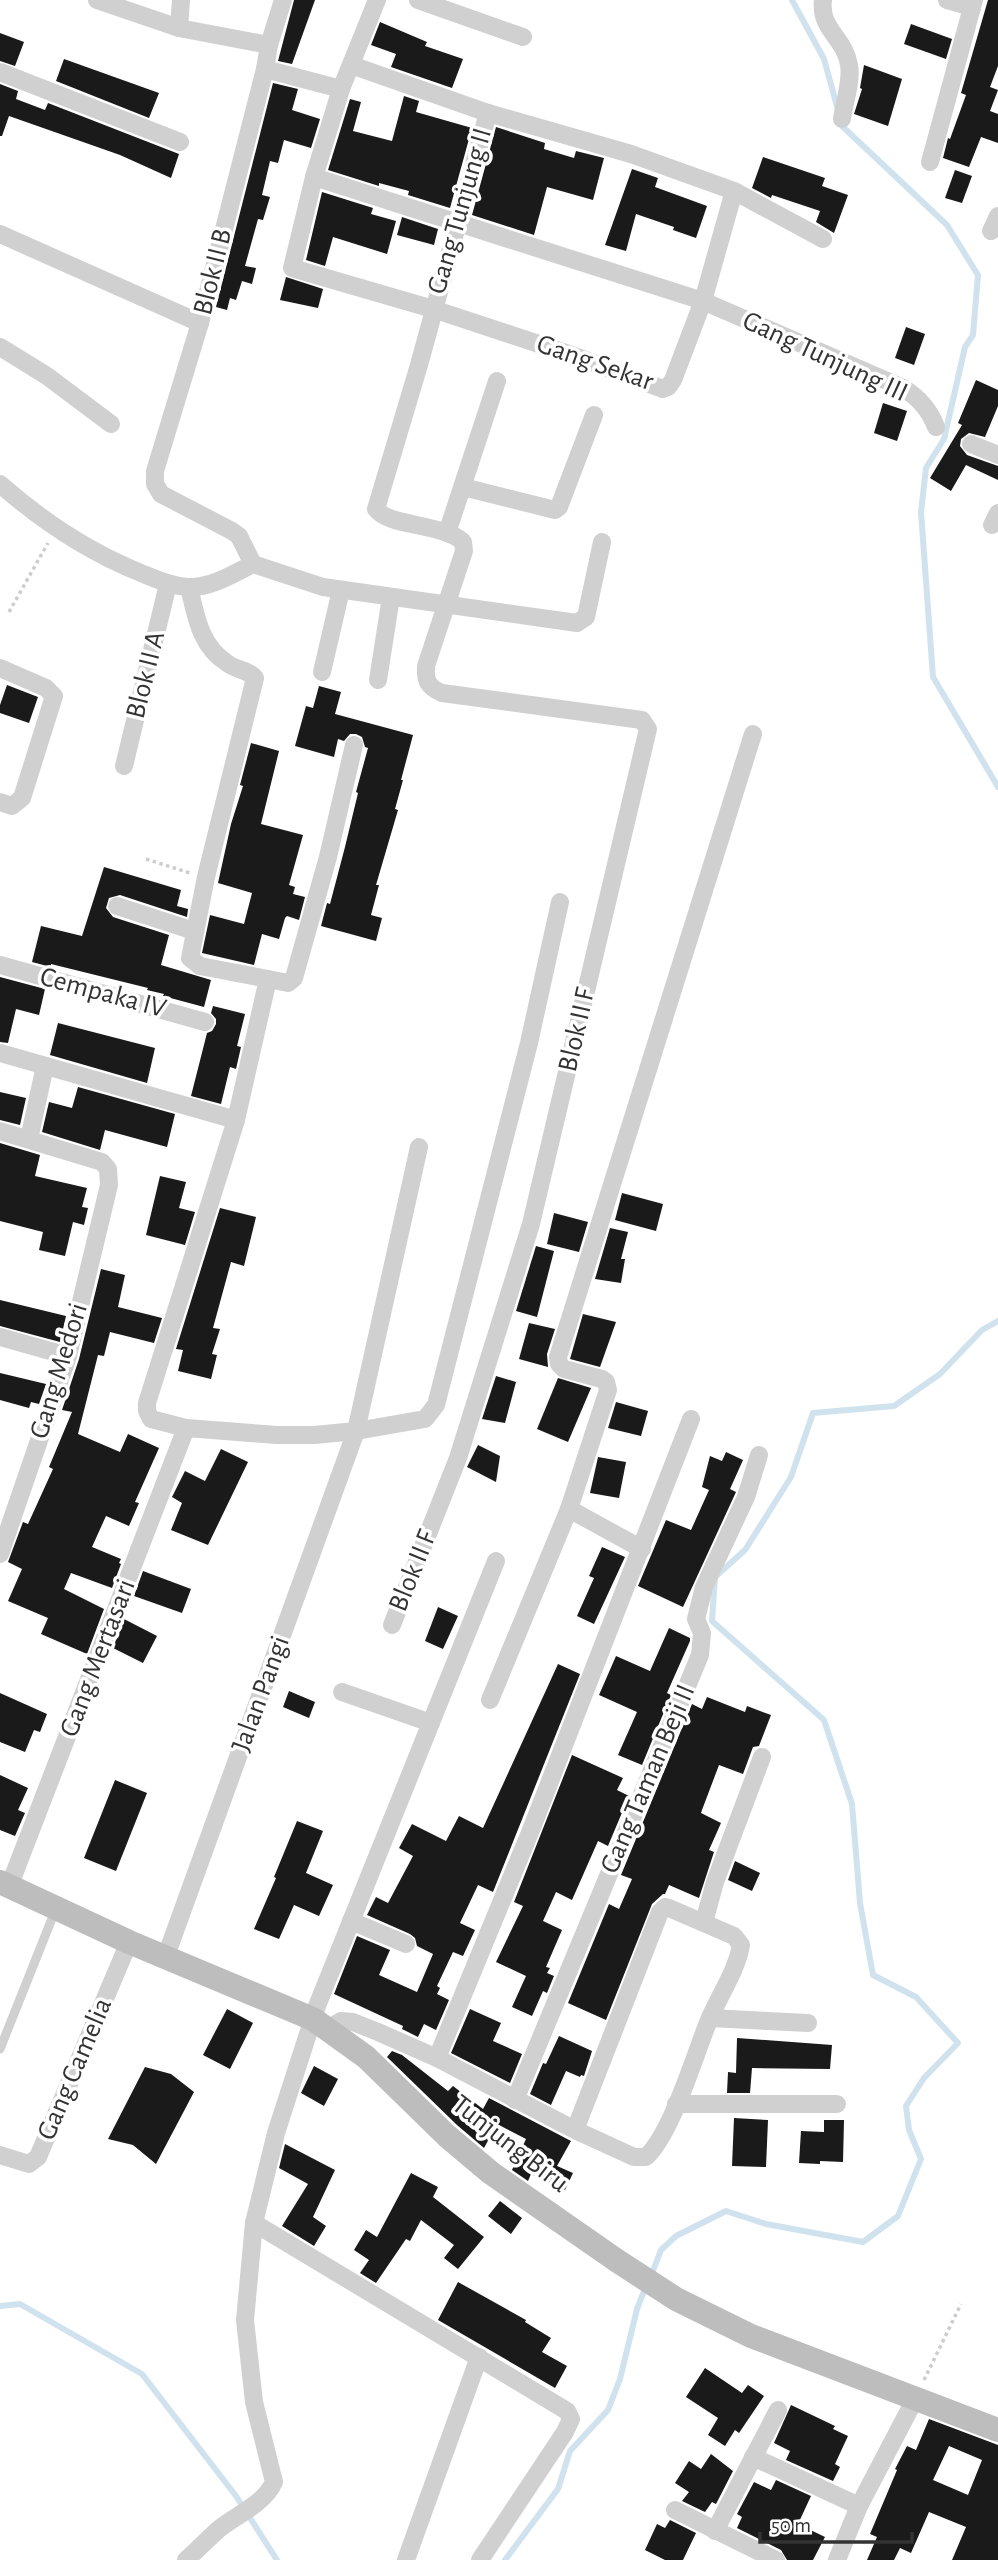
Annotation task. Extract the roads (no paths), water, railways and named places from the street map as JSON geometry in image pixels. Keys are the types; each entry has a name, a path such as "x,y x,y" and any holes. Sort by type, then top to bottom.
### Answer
{"street":[{"path":"97,0 179,28 269,45"},
{"path":"179,28 181,0"},
{"name":"Blok II B","path":"253,564 239,536 161,494 155,484 155,471 201,323 269,45 283,0"},
{"path":"377,0 341,89 314,177 292,265 293,268 433,309"},
{"path":"418,0 523,37"},
{"path":"823,0 825,23 838,39 849,62 842,119"},
{"path":"930,162 973,4 947,0"},
{"path":"351,65 488,113 631,154 733,191 824,239"},
{"path":"265,69 341,89"},
{"path":"0,72 180,142"},
{"name":"Gang Tunjung II","path":"447,533 385,516 376,509 488,113"},
{"name":"Gang Tunjung III","path":"314,177 703,301 903,388 912,393 928,410 936,427"},
{"path":"703,301 733,191"},
{"path":"0,234 201,323"},
{"name":"Gang Sekar","path":"433,309 569,354 663,389 673,380 703,301"},
{"path":"0,347 47,376 111,424"},
{"path":"447,603 464,551 463,542 447,533 497,381"},
{"path":"463,486 555,510 559,507 594,415"},
{"path":"971,444 998,456"},
{"path":"0,485 56,529 115,563 168,584 189,587 214,583 253,564 341,590 577,623 586,617 602,542"},
{"name":"Blok II A","path":"124,766 168,584"},
{"path":"189,587 205,642 228,664 251,673 255,678 194,930 190,952 195,963 288,983 294,978 354,746"},
{"path":"323,672 341,590"},
{"path":"378,680 391,597"},
{"name":"Blok II F","path":"391,1625 453,1473 531,1224 648,729 642,720 442,693 431,688 426,683 426,666 447,603"},
{"path":"0,668 47,688 54,696 22,797 12,806 0,802"},
{"path":"490,1700 569,1509 608,1390 602,1379 564,1369 559,1364 558,1357 753,734"},
{"path":"268,979 236,1120 147,1403 147,1411 151,1419 186,1428 277,1435 356,1432 425,1419 436,1405 529,1043 560,902"},
{"path":"117,906 194,930"},
{"name":"Cempaka IV","path":"0,965 205,1022"},
{"path":"0,1053 236,1120"},
{"path":"0,1131 29,1139 45,1066"},
{"name":"Gang Medori","path":"0,1554 68,1356 109,1185 108,1169 102,1162 29,1139"},
{"name":"Jalan Pangi","path":"166,1956 356,1432 419,1147"},
{"path":"0,1337 68,1356"},
{"path":"437,2058 531,1830 691,1419"},
{"name":"Gang Mertasari","path":"5,1884 186,1428"},
{"name":"Gang Taman Beji II","path":"515,2100 700,1655 702,1633 696,1619 704,1587 746,1497 758,1455"},
{"path":"569,1509 642,1549"},
{"path":"186,2560 219,2529 259,2501 274,2482 254,2402 245,2320 254,2224 276,2133 320,2024 351,1921 496,1561"},
{"path":"342,1692 431,1723"},
{"path":"704,1922 715,1882 762,1757"},
{"name":"Tunjung Biru","path":"5,1884 56,1910 320,2024 366,2057 447,2136 491,2173 676,2299 751,2336 998,2430"},
{"path":"320,2024 353,2022 437,2058 575,2130 634,2157 646,2157 656,2146 676,2104 741,1945 734,1936 669,1908 665,1907 660,1912 575,2130"},
{"path":"351,1921 406,1944"},
{"name":"Gang Camelia","path":"0,2155 29,2164 38,2157 129,1942"},
{"path":"710,2018 808,2023"},
{"path":"676,2104 837,2105"},
{"path":"254,2224 567,2411 571,2418 565,2432 480,2560"},
{"path":"406,2560 479,2357"},
{"path":"837,2560 859,2506 915,2399"},
{"path":"715,2531 778,2410"},
{"path":"753,2457 859,2506"},
{"path":"675,2510 776,2560"}],"lane":[{"path":"0,2049 56,1910"}],"waterway":[{"path":"792,0 824,59 838,110"},
{"path":"840,121 842,126 947,225 978,275 973,335 965,347 944,439 926,468 921,512 933,677 998,787"},
{"path":"651,2276 661,2250 676,2236 726,2211 766,2224 863,2242 898,2216 921,2159 909,2130 906,2106 924,2078 958,2043 916,1997 873,1975 860,1903 852,1804 824,1720 712,1621 715,1577 745,1550 791,1477 813,1413 894,1406 940,1374 982,1330 998,1321"},
{"path":"505,2560 558,2489 570,2451 608,2410 620,2379 637,2309 646,2286"},
{"path":"0,2306 20,2304 142,2374 236,2496 277,2560"}]}
